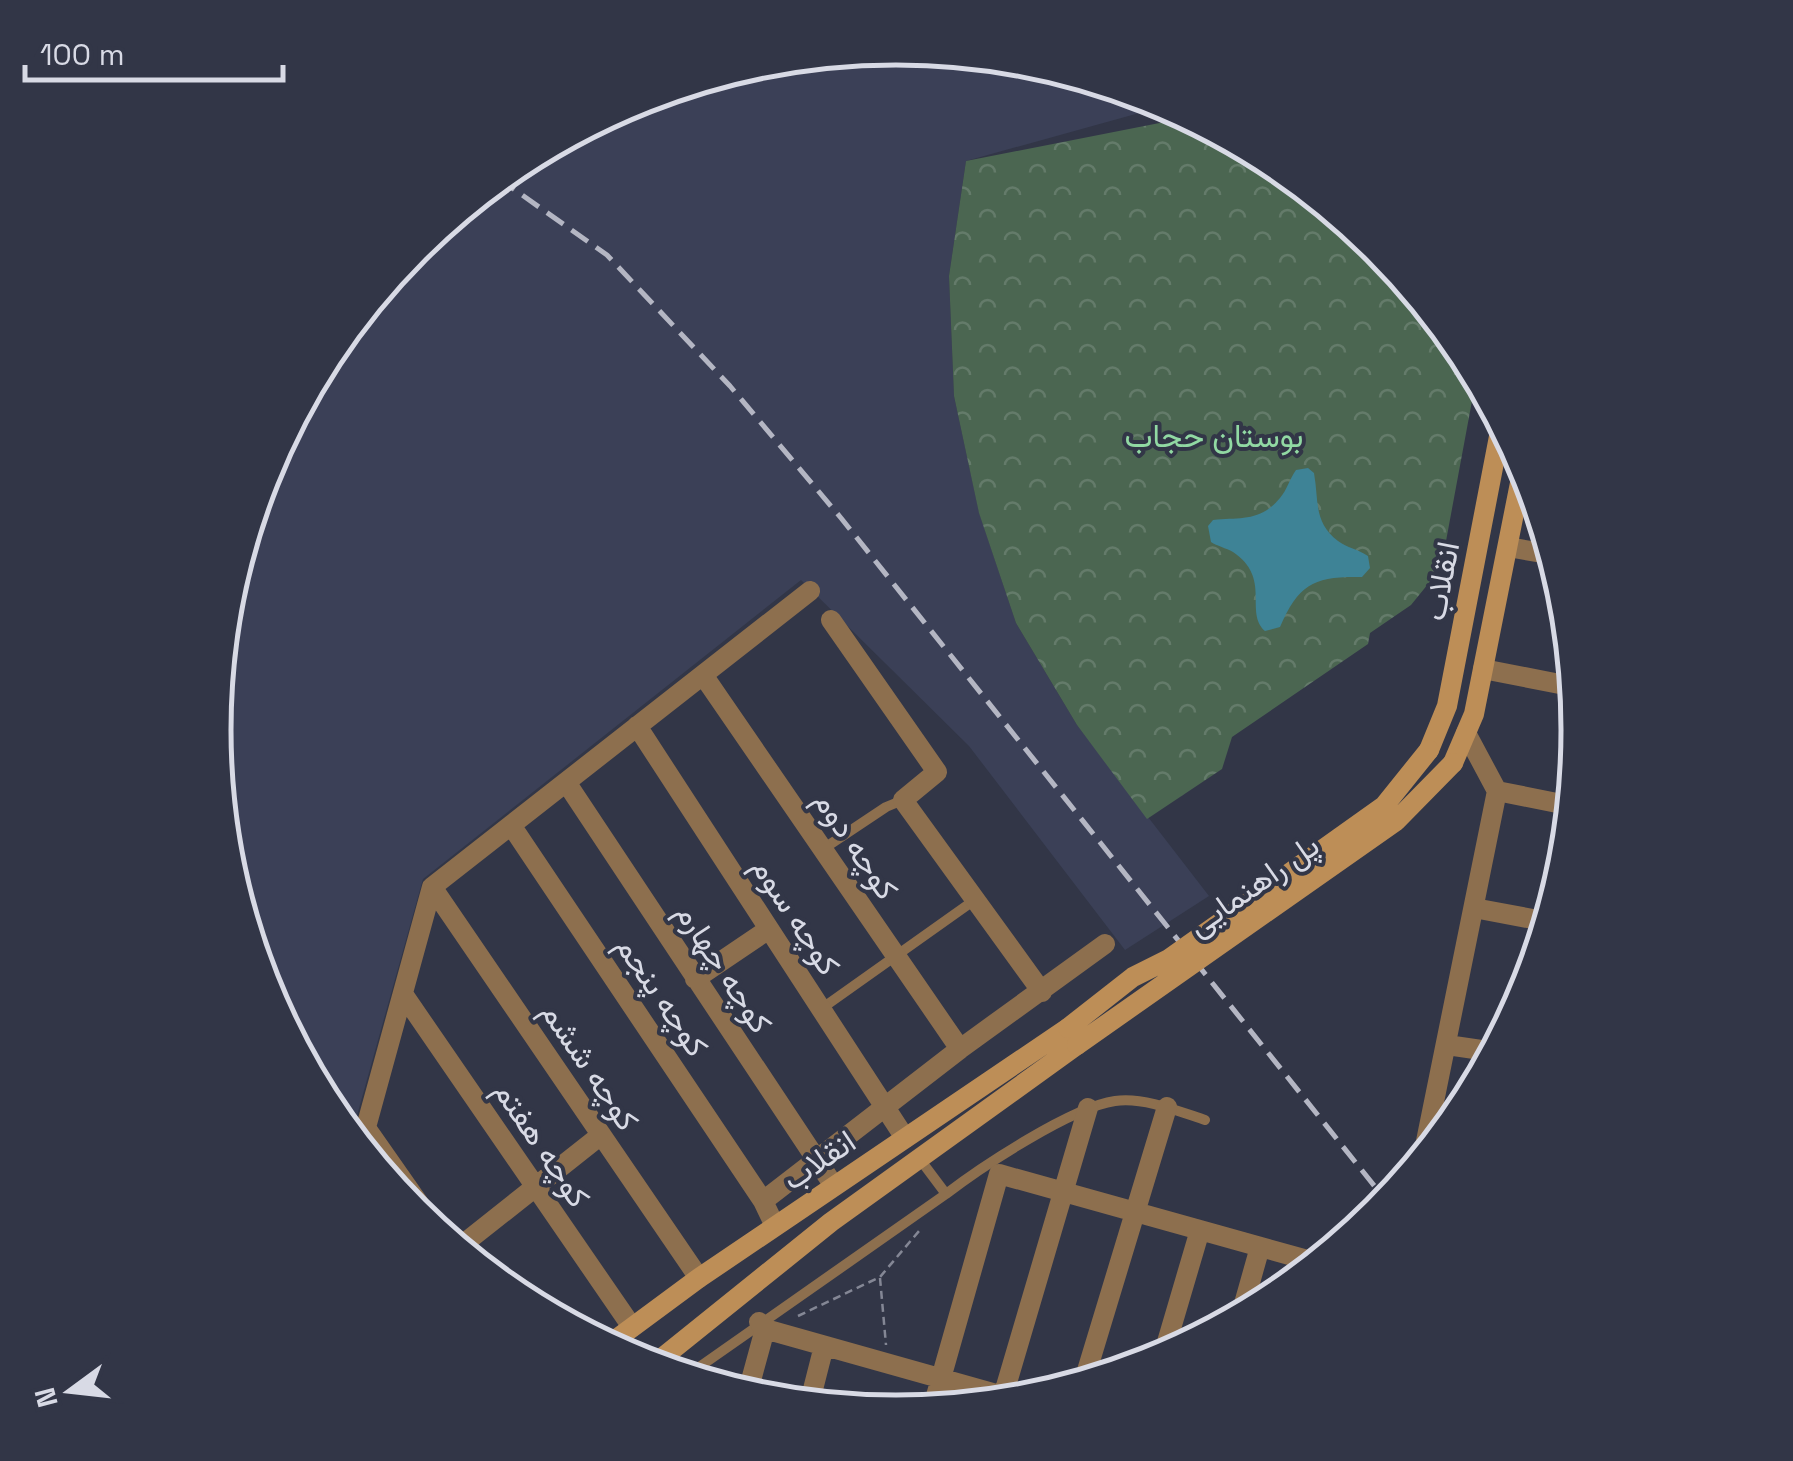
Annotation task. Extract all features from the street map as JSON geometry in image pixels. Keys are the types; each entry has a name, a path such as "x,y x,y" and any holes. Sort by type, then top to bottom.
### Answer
{"main road":[{"name":"انقلاب","path":"1429,750 1447,706 1497,445"},
{"name":"انقلاب","path":"1452,763 1474,714 1518,494"},
{"name":"پل راهنمایی","path":"1073,1036 1133,978 1169,959 1384,806 1429,750"},
{"name":"پل راهنمایی","path":"1073,1036 1396,821 1452,763"},
{"name":"انقلاب","path":"621,1336 905,1138 1073,1036"},
{"name":"انقلاب","path":"666,1354 766,1272 920,1158 1073,1036"}],"street":[{"path":"1508,547 1537,553"},
{"path":"365,1131 432,887 810,592"},
{"path":"831,620 937,772 903,800 1042,992"},
{"path":"1483,669 1561,684"},
{"name":"کوچه دوم","path":"703,675 960,1050"},
{"name":"کوچه سوم","path":"638,726 905,1138"},
{"path":"1429,1129 1497,791 1466,734"},
{"name":"کوچه چهارم","path":"566,782 834,1186"},
{"path":"1497,791 1558,803"},
{"name":"کوچه پنجم","path":"510,826 763,1201 775,1226"},
{"name":"کوچه ششم","path":"432,887 699,1278"},
{"path":"1474,908 1534,919"},
{"path":"696,979 769,929"},
{"path":"763,1201 884,1106 1105,944"},
{"name":"کوچه هفتم","path":"402,994 632,1328"},
{"path":"1447,1045 1480,1050"},
{"path":"1088,1367 1168,1107"},
{"path":"1012,1385 1088,1108"},
{"path":"470,1241 601,1135"},
{"path":"936,1395 999,1174 1301,1258"},
{"path":"1168,1337 1200,1230"},
{"path":"1246,1296 1260,1247"},
{"path":"750,1379 762,1325 978,1391"},
{"path":"813,1390 824,1346"}],"lane":[{"path":"823,850 886,807 903,800"},
{"path":"821,1009 976,898"},
{"path":"700,1366 980,1168 1088,1108 1118,1100 1168,1107 1205,1120"},
{"path":"920,1158 946,1194"}],"path":[{"path":"762,1325 821,1308 880,1277 923,1226 924,1210"},
{"path":"880,1277 887,1363"}],"shaded area":[{"path":"853,66 940,66 1026,78 1142,112 966,161 949,276 954,396 979,512 1016,623 1077,725 1209,896 1125,950 969,746 801,580 423,879 356,1118 300,1025 266,944 254,903 232,774 232,687 254,558 282,476 320,398 396,292 458,230 527,177 602,134 683,100 724,88"},
{"path":"1308,468 1314,473 1324,526 1338,541 1368,556 1370,568 1362,577 1332,578 1310,585 1294,600 1280,627 1265,631 1259,623 1252,573 1233,552 1211,542 1208,526 1213,520 1250,517 1265,511 1282,495 1296,470"}],"green space":[{"name":"بوستان حجاب","path":"1164,122 1191,134 1266,177 1335,230 1397,292 1473,397 1441,568 1411,605 1370,633 1368,644 1232,737 1222,769 1147,819 1077,725 1016,623 979,513 954,396 949,276 966,161"}],"railway":[{"path":"512,188 607,255 730,386 841,518 1377,1190"}]}
